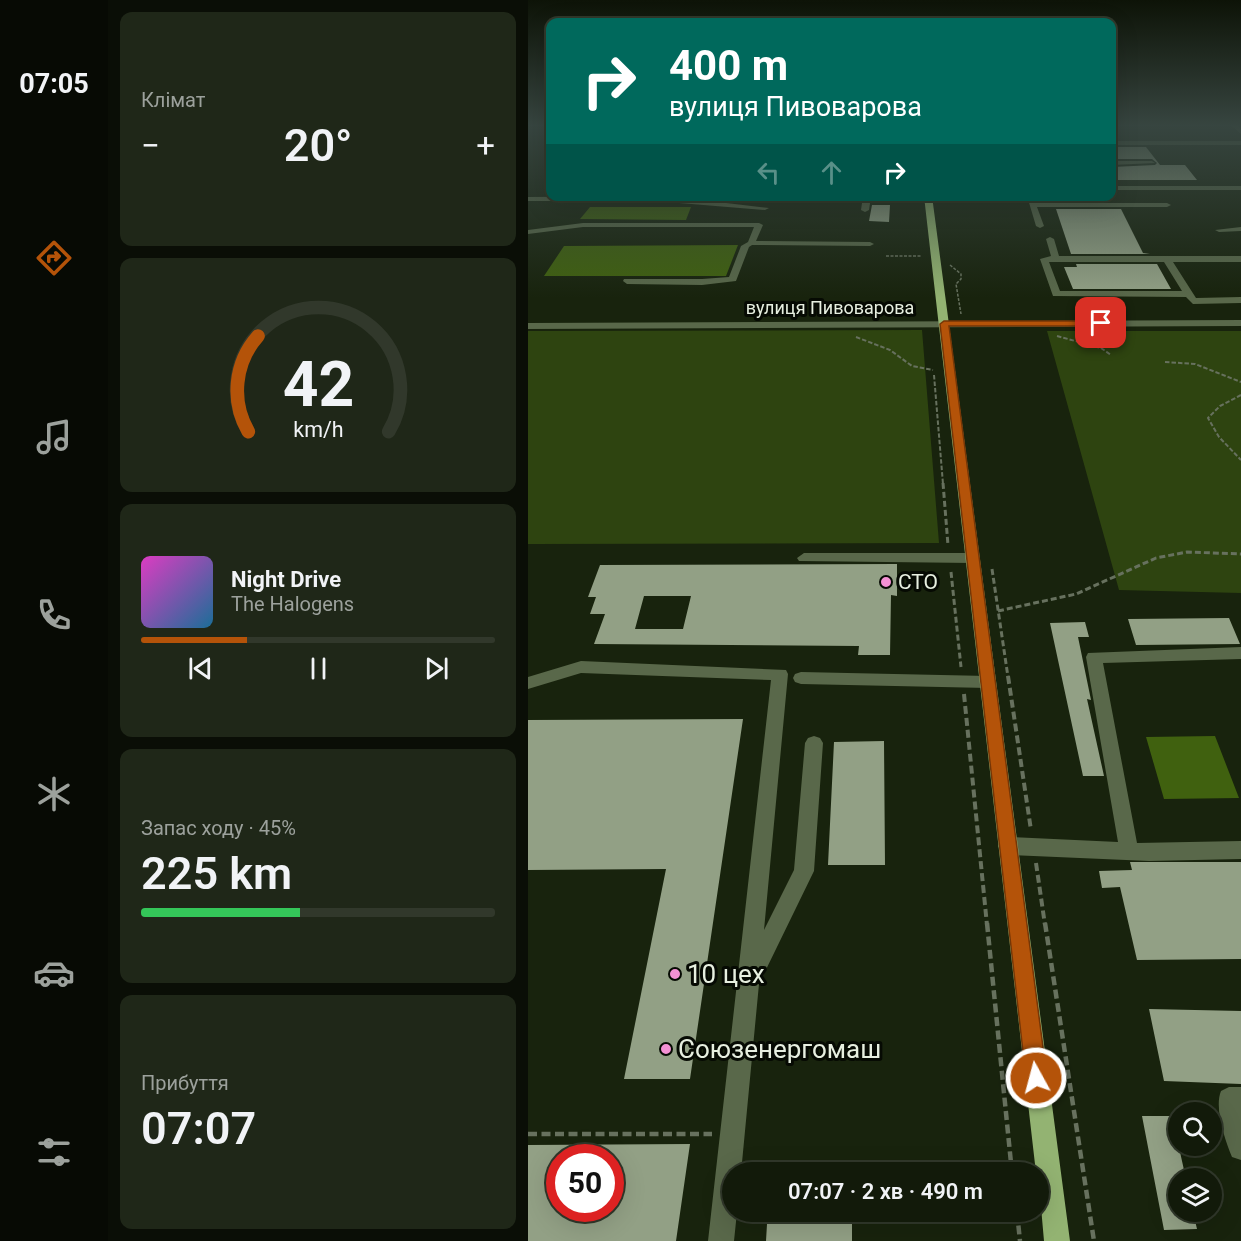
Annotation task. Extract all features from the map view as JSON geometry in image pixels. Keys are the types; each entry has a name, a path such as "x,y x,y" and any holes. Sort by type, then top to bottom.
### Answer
{"main road":[{"path":"929,201 1057,1241"}],"street":[{"path":"1116,188 1241,188"},
{"path":"528,199 546,199"},
{"path":"682,201 765,207"},
{"path":"751,243 767,201"},
{"path":"865,210 866,201"},
{"path":"1040,226 1031,201 1167,205"},
{"path":"528,232 584,225 759,225"},
{"path":"1219,230 1241,229"},
{"path":"1050,239 1056,259"},
{"path":"627,281 702,282 734,279 745,246 751,243 870,244"},
{"path":"1189,294 1056,294 1044,259 1241,259"},
{"path":"1167,259 1193,301 1241,300"},
{"name":"вулиця Пивоварова","path":"528,326 1241,323"},
{"path":"804,558 973,558"},
{"path":"1129,850 1094,657 1241,653"},
{"path":"528,682 581,668 780,674 731,1162"},
{"path":"801,678 988,682"},
{"path":"748,984 804,872 814,743"},
{"path":"1008,846 1129,850 1241,850"},
{"path":"1241,1099 1229,1098 1241,1148"},
{"path":"721,1241 724,1222"}],"path":[{"path":"886,256 922,256"},
{"path":"949,264 961,274 961,279 956,284 961,315"},
{"path":"1048,334 1101,348 1110,355"},
{"path":"853,336 890,350 912,366 933,370"},
{"path":"932,359 949,558 962,675"},
{"path":"1165,362 1180,361 1196,364 1241,382"},
{"path":"1241,395 1220,406 1208,418 1219,437 1241,460"},
{"path":"998,611 1076,594 1156,558 1187,552 1241,554"},
{"path":"964,687 1011,1162"},
{"path":"528,1134 732,1134"},
{"path":"1018,1222 1020,1241"}],"shaded area":[{"path":"590,207 691,207 686,220 580,219"},
{"path":"738,245 726,276 544,276 564,246"},
{"path":"922,330 939,543 528,544 528,331"},
{"path":"1047,331 1241,331 1241,593 1119,590"},
{"path":"1215,736 1239,798 1164,799 1146,737"}],"building":[{"path":"872,205 890,205 889,222 869,221"},
{"path":"1056,209 1121,209 1143,253 1150,254 1071,254"},
{"path":"1076,264 1157,264 1171,289 1073,289 1064,267 1077,267"},
{"path":"897,564 897,596 891,595 890,655 858,655 859,646 594,644 605,614 590,614 596,597 588,597 600,565","holes":["644,596 691,596 683,629 635,629"]},
{"path":"1229,618 1240,644 1136,645 1128,619"},
{"path":"1085,622 1089,637 1078,637 1091,700 1087,699 1104,776 1083,776 1050,623"},
{"name":"10 цех","path":"743,719 690,1079 624,1079 666,869 528,870 528,720"},
{"path":"884,741 885,865 828,865 834,742"},
{"path":"1130,862 1241,862 1241,959 1137,960 1120,887 1102,888 1099,871 1132,870"},
{"path":"1149,1009 1241,1011 1241,1084 1164,1081"},
{"path":"1142,1116 1168,1116 1168,1156 1181,1156 1184,1168 1168,1168 1168,1222 1195,1222 1197,1229 1164,1230"},
{"path":"624,1144 690,1144 676,1241 528,1241 528,1145 546,1145 546,1222 624,1222"},
{"path":"852,1223 852,1241 766,1241 767,1224"}],"place":[{"name":"СТО","path":"886,582"},
{"name":"10 цех","path":"675,974"},
{"name":"Союзенергомаш","path":"666,1049"}],"route":[{"path":"1036,1078 944,324 1101,323"}]}
